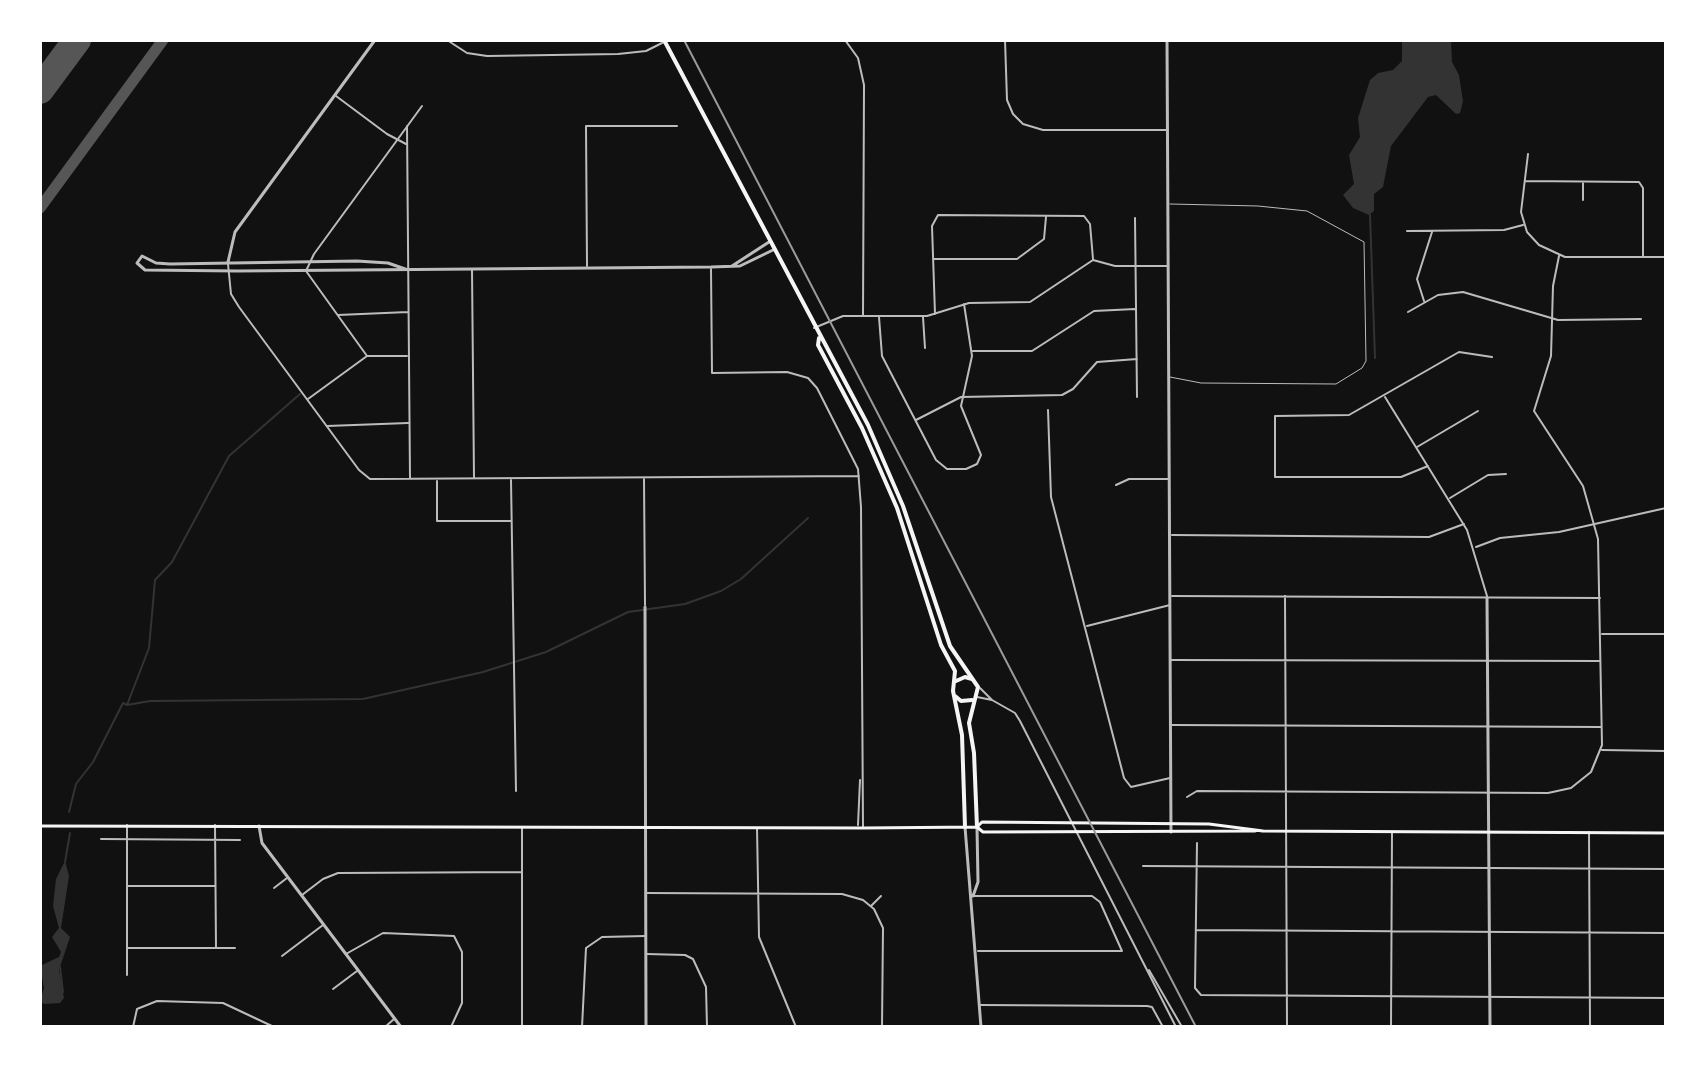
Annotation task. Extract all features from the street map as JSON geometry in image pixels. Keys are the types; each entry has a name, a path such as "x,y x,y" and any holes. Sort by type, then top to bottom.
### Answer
{"main road":[{"path":"664,41 881,453 913,532 950,646 978,687 969,723 974,753 977,827"},
{"path":"819,338 818,345 862,428 897,508 956,681 955,695 962,735 965,827"},
{"path":"956,681 965,677 974,681"},
{"path":"955,695 965,702 975,697"},
{"path":"977,827 982,822 1171,824 1263,831"},
{"path":"40,826 977,827 983,832 1666,833"}],"street":[{"path":"375,40 235,232 228,262 235,301 366,477 410,480 859,476"},
{"path":"447,40 467,53 487,56 629,54 646,51 664,41"},
{"path":"845,40 858,58 864,85 863,316"},
{"path":"1005,40 1007,103 1023,124 1043,130 1167,130"},
{"path":"1167,40 1171,833"},
{"path":"335,95 407,145"},
{"path":"306,271 310,260 422,106"},
{"path":"407,126 410,480"},
{"path":"587,268 586,126 677,126"},
{"path":"1528,154 1521,205 1524,224 1536,243 1559,256 1666,257"},
{"path":"1524,181 1639,182 1643,188 1643,257"},
{"path":"1583,181 1583,200"},
{"path":"935,314 933,223 941,214 1086,217 1090,224 1093,260"},
{"path":"933,259 1019,258 1044,239 1046,215"},
{"path":"1135,218 1137,397"},
{"path":"1407,231 1504,230 1524,224"},
{"path":"1424,301 1417,279 1432,231"},
{"path":"732,266 769,242"},
{"path":"408,270 380,262 310,260 158,264 142,256 137,263 145,270 228,271 306,271 408,270 472,269 711,267 740,266 773,250"},
{"path":"1187,797 1197,791 1491,793 1566,790 1591,772 1601,750 1602,727 1596,525 1579,477 1535,415 1534,403 1551,356 1553,286 1559,256"},
{"path":"814,328 833,318 923,316 964,304 1030,302 1093,260"},
{"path":"1093,260 1110,265 1168,266"},
{"path":"711,267 712,373 792,372 808,378 817,388 847,445 859,476 860,828"},
{"path":"472,269 474,479"},
{"path":"306,271 367,356"},
{"path":"1408,312 1424,301 1451,292 1470,293 1553,319 1641,319"},
{"path":"879,316 882,356 941,466 951,470 970,468 979,461 981,452 962,411 961,397 972,351 964,304"},
{"path":"972,351 1032,351 1094,311 1136,309"},
{"path":"337,315 409,312"},
{"path":"923,316 925,348"},
{"path":"1428,466 1406,476 1275,477 1275,416 1347,416 1459,352 1492,357"},
{"path":"307,400 367,356 409,356"},
{"path":"916,420 961,397 1062,395 1073,389 1097,362 1137,359"},
{"path":"1385,397 1464,524 1474,547 1487,598 1491,793 1490,1027"},
{"path":"1048,410 1050,491 1126,781 1131,787 1137,787 1170,778"},
{"path":"1416,448 1478,411"},
{"path":"327,426 409,423"},
{"path":"1448,499 1488,475 1506,474"},
{"path":"644,478 646,1027"},
{"path":"437,479 437,521 512,521"},
{"path":"511,479 516,791"},
{"path":"1116,485 1129,479 1169,479"},
{"path":"1474,547 1500,538 1596,525 1666,508"},
{"path":"1170,535 1429,537 1464,524"},
{"path":"1171,596 1600,598"},
{"path":"1285,596 1287,1027"},
{"path":"1085,627 1171,605"},
{"path":"1601,634 1666,634"},
{"path":"1171,660 1601,661"},
{"path":"978,687 992,700 1015,713 1176,1027"},
{"path":"975,697 992,700"},
{"path":"1171,725 1602,727"},
{"path":"1601,750 1666,751"},
{"path":"127,825 127,975"},
{"path":"215,825 216,948"},
{"path":"259,825 262,843 401,1027"},
{"path":"522,827 522,1027"},
{"path":"757,827 760,942 796,1027"},
{"path":"965,827 967,880 973,896 981,1027"},
{"path":"973,896 978,882 977,827"},
{"path":"1391,1027 1392,831"},
{"path":"1589,832 1590,1027"},
{"path":"101,839 240,840"},
{"path":"1197,843 1195,988 1201,995 1666,998"},
{"path":"1143,866 1666,869"},
{"path":"302,895 327,877 344,873 522,872"},
{"path":"274,888 288,877"},
{"path":"127,886 216,886"},
{"path":"645,893 847,895 871,906 883,928 882,1027"},
{"path":"871,906 881,896"},
{"path":"973,896 1092,896 1100,902 1122,951 976,951"},
{"path":"282,956 324,924"},
{"path":"1196,930 1666,933"},
{"path":"346,954 378,934 454,936 462,952 462,1003 458,1018 451,1027"},
{"path":"582,1027 586,948 599,937 646,936"},
{"path":"127,948 235,948"},
{"path":"645,954 685,955 693,959 706,987 707,1027"},
{"path":"333,989 358,970"},
{"path":"1148,970 1153,971 1182,1027"},
{"path":"133,1027 135,1012 150,1001 216,1002 236,1006 274,1027"},
{"path":"980,1005 1147,1006 1152,1007 1163,1027"},
{"path":"385,1027 395,1019"}],"lane":[{"path":"1168,204 1258,206 1307,211 1366,246 1366,363 1347,378 1334,384 1201,383 1169,377"}],"shaded area":[{"path":"1402,40 1451,40 1452,62 1459,75 1463,101 1460,113 1456,114 1436,95 1428,97 1391,146 1383,187 1374,194 1374,211 1369,215 1353,208 1343,195 1354,184 1349,155 1360,137 1358,118 1370,80 1378,73 1393,70 1402,61"},
{"path":"65,861 69,876 61,928 70,937 59,970 64,998 60,1003 44,1004 40,1001 44,988 40,966 59,957 61,952 52,937 59,928 53,906 56,879"}],"waterway":[{"path":"1370,215 1375,358"},
{"path":"69,812 76,784 93,762 123,703 127,705 149,648 155,580 172,562 229,456 300,394"},
{"path":"127,705 150,701 363,699 483,672 546,652 628,612 685,604 721,591 741,579 808,518"},
{"path":"65,862 70,833"},
{"path":"60,967 63,992"}],"taxiway":[{"path":"40,208 163,40"}],"runway":[{"path":"40,90 77,40"}],"railway":[{"path":"684,40 1196,1027"}]}
